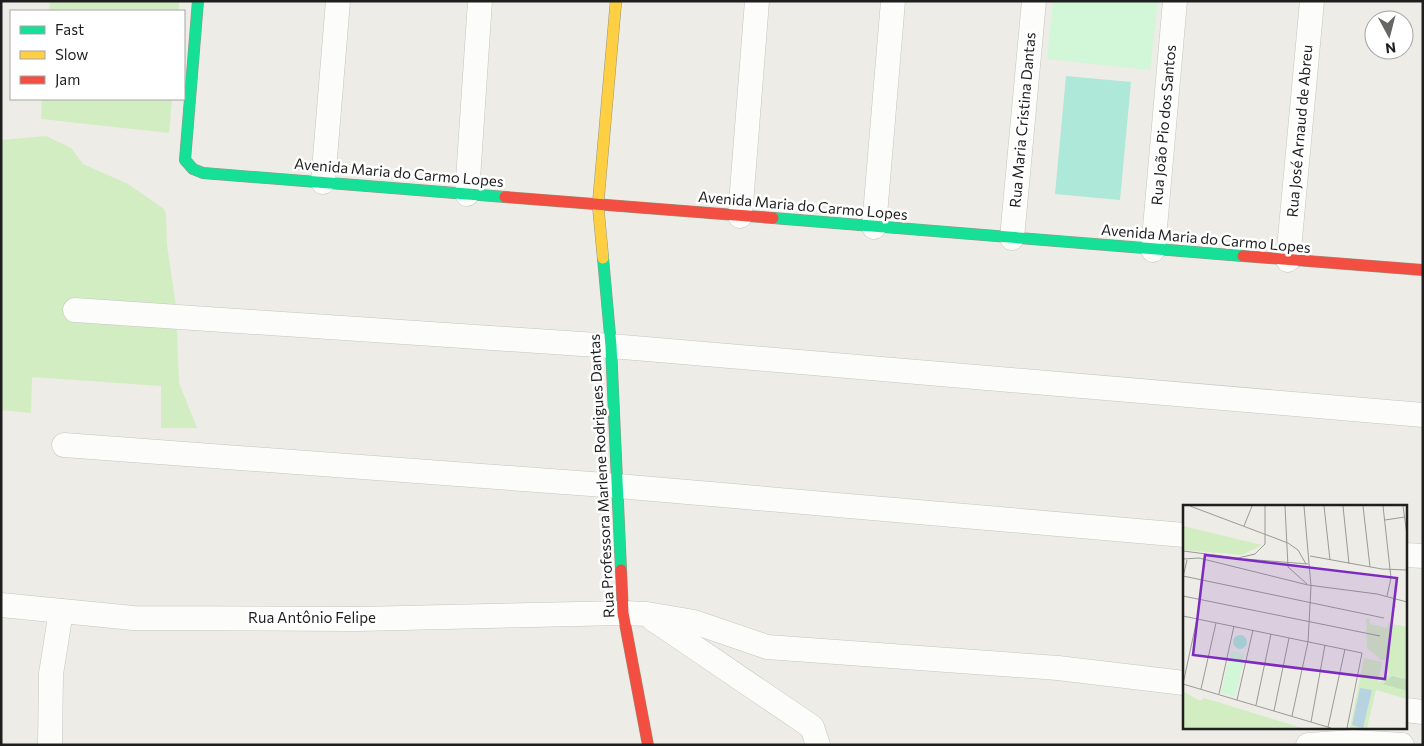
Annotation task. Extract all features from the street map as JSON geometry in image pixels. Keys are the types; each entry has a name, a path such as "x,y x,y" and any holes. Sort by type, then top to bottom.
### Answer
{"street":[{"name":"Avenida Maria do Carmo Lopes","path":"198,1 185,160 193,169 203,173 1152,250 1423,270"},
{"path":"323,182 338,1"},
{"path":"467,194 480,1"},
{"name":"Rua Professora Marlene Rodrigues Dantas","path":"616,1 598,205 611,346 623,613 648,745"},
{"path":"740,216 758,1"},
{"path":"874,227 893,1"},
{"name":"Rua Maria Cristina Dantas","path":"1012,238 1034,1"},
{"name":"Rua João Pio dos Santos","path":"1152,250 1175,1"},
{"name":"Rua José Arnaud de Abreu","path":"1288,260 1312,1"},
{"path":"75,310 611,346 1423,415"},
{"path":"64,445 618,486 1183,536"},
{"path":"1406,555 1423,556"},
{"name":"Rua Antônio Felipe","path":"1,605 133,618 349,619 647,614 694,622 767,647 1058,668 1183,684"},
{"path":"50,745 51,674 61,611"},
{"path":"647,614 812,727 818,745"},
{"path":"1406,710 1423,712"},
{"path":"1308,745 1354,742 1402,745"}],"green space":[{"path":"50,1 179,1 179,10 49,10"},
{"path":"1053,1 1158,1 1150,70 1047,59"},
{"path":"1066,76 1131,82 1120,200 1055,194"},
{"path":"42,100 172,100 169,133 41,119"},
{"path":"46,136 71,148 83,164 128,184 164,209 176,306 179,383 197,428 161,428 161,386 32,377 31,413 1,410 1,140"}],"traffic: fast":[{"path":"198,1 185,160 193,169 203,173 505,197"},
{"path":"773,218 1243,256"},
{"path":"603,258 611,346 621,570"}],"traffic: slow":[{"path":"603,258 598,205 616,1"}],"traffic: jam":[{"path":"505,197 773,218"},
{"path":"1243,256 1423,270"},
{"path":"621,570 623,613 648,745"}]}
